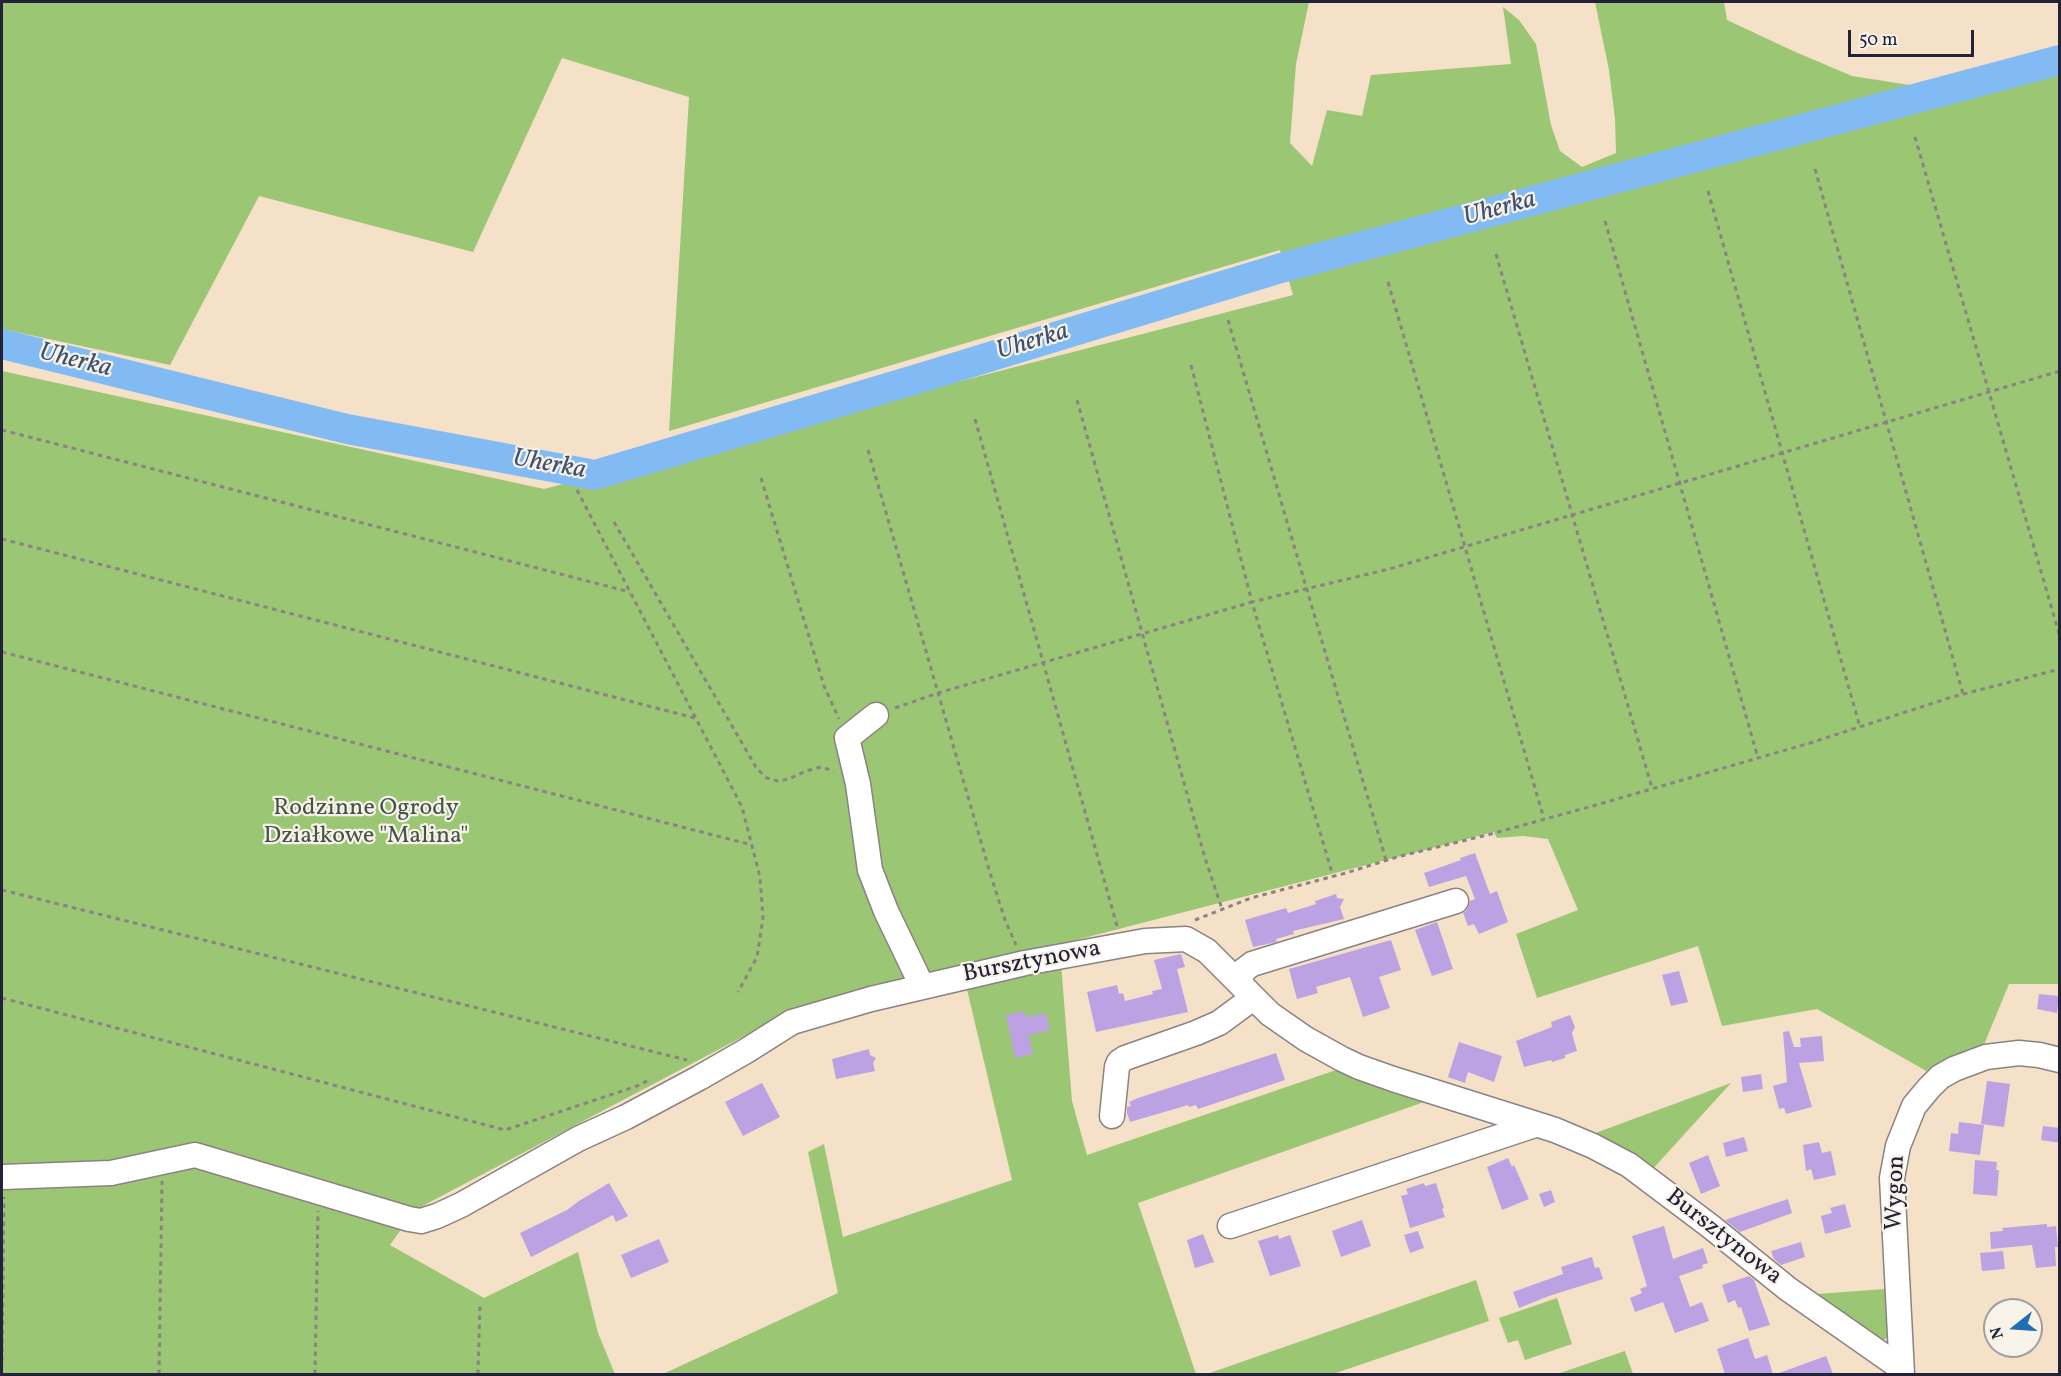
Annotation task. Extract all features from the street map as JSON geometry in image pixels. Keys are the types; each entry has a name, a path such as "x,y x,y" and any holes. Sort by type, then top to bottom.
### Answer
{"street":[{"path":"876,715 847,738 870,870 886,911 922,986"},
{"path":"1112,1116 1119,1062 1219,1023 1246,990 1244,970 1263,960 1456,901"},
{"name":"Bursztynowa","path":"3,1177 111,1173 195,1155 421,1221 461,1205 578,1139 627,1117 746,1051 792,1022 922,986 1024,963 1122,945 1166,939 1186,939 1207,951 1270,1014 1325,1050 1359,1067 1574,1137 1629,1165 1788,1289 1901,1371"},
{"name":"Wygon","path":"1901,1371 1892,1178 1898,1146 1914,1106 1940,1077 1986,1057 2019,1053 2039,1054 2060,1060"},
{"path":"1230,1226 1535,1125"}],"path":[{"path":"1914,137 2060,638"},
{"path":"1815,169 1962,694"},
{"path":"1708,191 1860,727"},
{"path":"1605,221 1758,758"},
{"path":"1496,254 1652,789"},
{"path":"1388,282 1544,819"},
{"path":"1228,320 1386,860"},
{"path":"1191,365 1251,602 1333,876"},
{"path":"876,715 938,693 1143,633 1251,602 1389,569 2060,371"},
{"path":"1077,400 1205,858 1222,909"},
{"path":"975,419 1122,945"},
{"path":"2,430 630,592"},
{"path":"868,450 999,901 1024,963"},
{"path":"761,478 824,686 847,738"},
{"path":"577,490 742,807 760,877 764,918 757,957 738,992"},
{"path":"614,522 757,769 767,778 778,781 821,767 855,779"},
{"path":"2,540 695,717"},
{"path":"2,652 752,845"},
{"path":"1186,939 1190,923 1197,918 1251,898 1652,789 1962,694 2060,669"},
{"path":"2,890 687,1060 677,1065"},
{"path":"2,998 504,1130 637,1086 657,1076"},
{"path":"159,1374 162,1162"},
{"path":"2,1361 3,1177"},
{"path":"315,1374 319,1192"},
{"path":"478,1374 480,1302"}],"green space":[{"name":"Rodzinne Ogrody Działkowe \"Malina\"","path":"2,2 1309,2 1296,64 1290,143 1312,166 1327,110 1362,116 1371,75 1511,64 1503,7 1519,20 1536,44 1551,125 1560,151 1582,167 1616,153 1615,119 1609,70 1595,2 1724,2 1727,20 1791,50 1852,76 1916,86 2059,46 2059,984 2009,984 1983,1047 1945,1061 1928,1072 1817,1009 1722,1026 1698,946 1537,998 1516,934 1578,910 1548,839 1523,836 1497,838 1494,832 782,1016 415,1210 390,1245 484,1298 578,1252 598,1333 615,1374 2,1374 2,371 544,489 1293,295 1280,250 669,431 689,97 562,58 473,252 259,196 170,365 2,329"},
{"path":"1061,964 1072,1101 1087,1155 1342,1068 1366,1082 1427,1101 1138,1203 1196,1374 663,1374 838,1293 808,1152 824,1144 843,1237 1012,1180 965,981"},
{"path":"1731,1083 1650,1172 1590,1135"},
{"path":"1476,1280 1489,1321 1333,1374 1207,1374"},
{"path":"1885,1289 1889,1337 1881,1341 1803,1295"},
{"path":"1557,1298 1572,1344 1525,1360 1518,1340 1508,1343 1499,1318"},
{"path":"1625,1351 1633,1374 1557,1374"}],"building":[{"path":"1475,853 1490,894 1497,891 1508,922 1479,934 1474,924 1468,926 1463,913 1467,910 1470,901 1475,899 1466,876 1429,887 1424,873"},
{"path":"1336,894 1337,898 1344,899 1340,907 1344,919 1293,931 1294,934 1276,939 1277,942 1253,947 1245,920 1286,908 1288,913 1316,904 1315,901"},
{"path":"1437,922 1453,969 1432,976 1415,930"},
{"path":"1391,940 1401,970 1379,977 1390,1008 1363,1017 1350,977 1316,987 1318,993 1297,999 1289,969"},
{"path":"1181,954 1185,967 1177,969 1188,1012 1096,1032 1087,992 1117,985 1119,994 1123,993 1125,1001 1153,994 1152,991 1162,989 1154,960"},
{"path":"1679,971 1688,1002 1671,1006 1662,975"},
{"path":"2039,994 2059,996 2057,1013 2037,1009"},
{"path":"1024,1011 1026,1017 1046,1013 1050,1030 1029,1035 1033,1054 1015,1058 1006,1015"},
{"path":"1570,1015 1575,1027 1572,1033 1577,1051 1552,1062 1551,1060 1524,1067 1516,1041 1552,1027 1551,1022"},
{"path":"1789,1031 1794,1047 1801,1047 1800,1038 1822,1036 1824,1061 1799,1063 1812,1107 1786,1114 1784,1108 1779,1109 1773,1086 1787,1082 1783,1032"},
{"path":"1459,1042 1502,1056 1494,1082 1468,1072 1465,1083 1448,1077"},
{"path":"869,1049 870,1055 876,1058 873,1063 875,1071 836,1079 832,1059"},
{"path":"1276,1053 1285,1080 1198,1109 1196,1105 1189,1107 1188,1105 1130,1122 1127,1113 1127,1107 1131,1106 1129,1102"},
{"path":"1761,1074 1763,1089 1743,1092 1741,1077"},
{"path":"1987,1081 2010,1084 2004,1127 1981,1124"},
{"path":"762,1083 780,1117 743,1136 725,1102"},
{"path":"1959,1122 1984,1125 1980,1155 1949,1151 1951,1133 1958,1134"},
{"path":"2043,1126 2060,1128 2060,1143 2041,1140"},
{"path":"1744,1137 1748,1151 1726,1157 1723,1143"},
{"path":"1819,1142 1822,1153 1831,1151 1836,1175 1814,1180 1811,1169 1806,1171 1803,1145"},
{"path":"1708,1155 1720,1186 1701,1194 1689,1163"},
{"path":"1508,1158 1512,1167 1514,1165 1529,1199 1502,1210 1487,1167"},
{"path":"1975,1160 1997,1162 1996,1170 1999,1170 1997,1196 1973,1194"},
{"path":"609,1183 628,1216 616,1222 613,1215 531,1257 520,1233 567,1210"},
{"path":"1424,1183 1425,1186 1436,1183 1445,1217 1410,1228 1401,1196 1408,1194 1406,1189"},
{"path":"1551,1190 1555,1202 1544,1207 1539,1194"},
{"path":"1788,1199 1792,1213 1740,1232 1725,1220"},
{"path":"1845,1204 1851,1227 1825,1234 1821,1216 1832,1213 1830,1208"},
{"path":"1362,1220 1371,1246 1341,1257 1332,1231"},
{"path":"2047,1224 2047,1227 2056,1226 2058,1247 2055,1247 2056,1266 2036,1268 2032,1245 1991,1249 1990,1232 2003,1231 2002,1228"},
{"path":"1664,1226 1673,1259 1703,1248 1708,1263 1702,1265 1703,1268 1679,1276 1690,1307 1702,1302 1709,1321 1675,1333 1663,1302 1635,1312 1630,1298 1642,1293 1640,1289 1647,1286 1632,1236"},
{"path":"1418,1231 1424,1248 1410,1253 1404,1235"},
{"path":"1203,1234 1214,1262 1195,1268 1187,1240"},
{"path":"1278,1235 1279,1239 1290,1235 1301,1266 1270,1276 1258,1241"},
{"path":"659,1239 669,1262 631,1278 621,1255"},
{"path":"1801,1242 1805,1257 1781,1265 1774,1259 1771,1251"},
{"path":"2003,1251 2005,1269 1982,1271 1980,1253"},
{"path":"1592,1257 1595,1268 1599,1267 1603,1279 1519,1308 1513,1292 1563,1274 1561,1267"},
{"path":"1749,1276 1754,1280 1770,1325 1749,1331 1741,1307 1738,1308 1735,1300 1728,1303 1722,1285"},
{"path":"1748,1338 1755,1359 1767,1355 1773,1374 1725,1374 1717,1349"},
{"path":"1826,1356 1833,1374 1779,1374 1779,1373"}],"waterway":[{"name":"Uherka","path":"2,344 347,429 595,475 1281,268 2060,60"}]}
